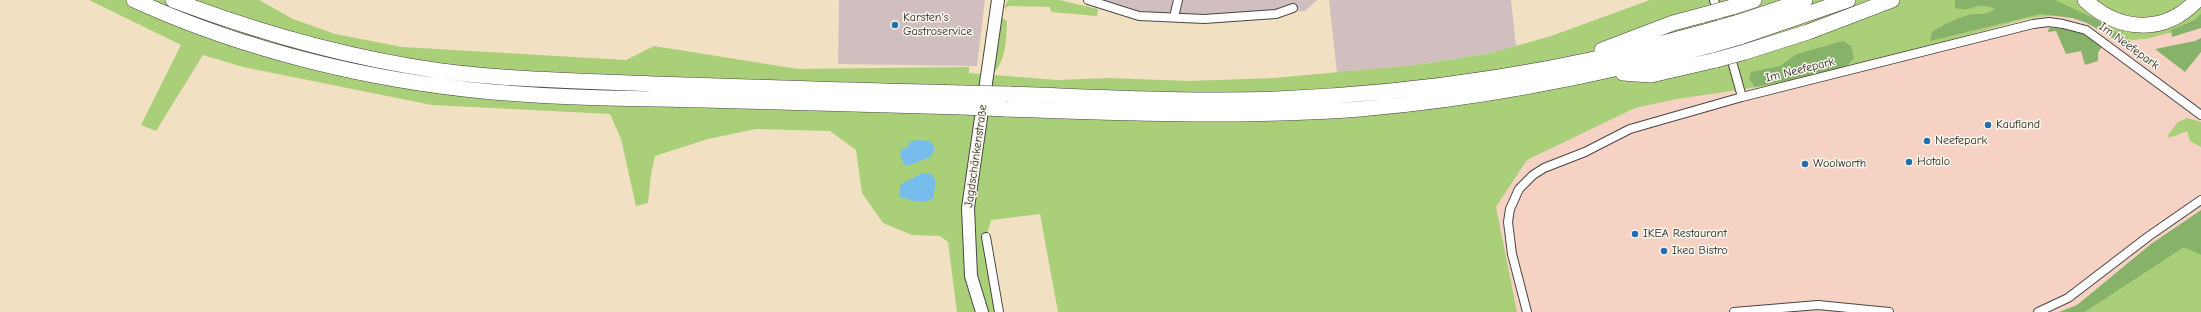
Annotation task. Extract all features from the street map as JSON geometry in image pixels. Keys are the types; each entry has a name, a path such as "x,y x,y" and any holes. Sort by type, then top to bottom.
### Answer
{"highway":[{"path":"134,0 201,27 301,58 388,77 492,92 652,99 963,100"},
{"path":"173,0 232,22 298,42 390,63 494,77 1007,102 1189,114 1274,113 1360,109 1455,99 1604,72 1712,45 1738,30 1805,0"},
{"path":"1525,74 1543,63 1606,49 1673,23 1754,0"},
{"path":"1007,102 1138,98 1276,99 1362,94 1449,85 1525,74 1633,51 1708,30 1738,30 1848,0"},
{"path":"1604,72 1651,75 1716,60 1815,29 1892,0"},
{"path":"2085,0 2103,15 2113,20 2123,23 2145,25 2157,24 2175,17 2197,0"},
{"path":"2099,0 2111,8 2121,12 2146,16 2168,9 2183,0"}],"main road":[{"name":"Jagdschänkenstraße","path":"982,312 971,276 968,208 998,0"}],"street":[{"path":"1088,0 1139,16 1211,18 1276,14 1293,8"},
{"path":"1174,17 1178,0"},
{"path":"1714,0 1742,97"},
{"name":"Im Neefepark","path":"1526,312 1512,254 1508,222 1514,197 1525,182 1544,168 1585,152 1630,129 1742,97 2033,24 2049,22 2074,26 2096,35 2201,114"},
{"path":"2038,312 2068,298 2149,236 2201,200"},
{"path":"986,237 999,312"},
{"path":"1734,312 1818,305 1888,312"}],"shaded area":[{"path":"839,0 985,0 977,66 838,64"},
{"path":"1099,0 1317,0 1305,11 1191,15 1139,11"},
{"path":"1329,0 1511,0 1516,46 1491,53 1415,65 1337,73"},
{"name":"Neefepark","path":"2062,14 2076,16 2132,40 2146,39 2181,30 2201,19 2201,210 2151,244 2077,305 2059,312 1517,312 1496,207 1527,160 1635,108 1677,99 1772,85 2026,19"}],"green space":[{"path":"89,0 259,0 293,19 335,34 402,47 626,60 654,46 798,69 969,67 969,73 1057,80 1109,78 1189,81 1274,78 1415,65 1491,53 1551,36 1650,0 2201,0 2201,19 2181,30 2146,39 2132,40 2118,37 2090,21 2062,14 2026,19 1844,69 1772,85 1677,99 1635,108 1527,160 1496,207 1517,312 1058,312 1040,214 991,220 986,237 999,312 957,312 948,242 940,236 912,235 883,223 862,193 856,150 830,131 756,129 708,139 655,156 651,174 648,203 636,206 621,139 610,114 432,105 243,67 203,55 156,131 141,125 181,45"},
{"path":"1008,0 1059,0 1098,9 1097,16 1051,12 1050,7 1010,6 1004,8"},
{"path":"1955,0 2055,0 2096,19 2131,42 2128,45 2116,40 2087,23 2072,18 2040,14 1930,41 1932,32 1949,22 1972,14 1984,14 1995,9 1983,6 1967,9 1955,8"},
{"path":"2201,14 2201,28 2172,37 2171,30 2195,20"},
{"path":"1001,17 1007,21 1006,42 1004,55 994,73"},
{"path":"2049,28 2077,32 2090,37 2103,45 2098,53 2098,61 2085,65 2081,51 2066,54 2056,31 2048,32"},
{"path":"2201,38 2201,52 2185,72 2155,49 2195,41"},
{"path":"1843,41 1851,46 1854,58 1844,69 1755,87 1749,79 1751,72 1780,66 1797,54"},
{"path":"2187,118 2201,122 2201,147 2190,141 2187,131 2169,138 2168,135 2178,122"},
{"path":"2201,210 2201,255 2184,247 2085,312 2059,312 2077,305 2151,244"},
{"path":"2184,246 2201,255 2201,312 2085,312"}],"water":[{"path":"917,140 930,141 935,149 930,157 907,166 904,164 900,155 901,150 909,146 909,142"},
{"path":"923,173 930,173 936,181 933,199 929,201 916,201 899,196 901,184"}],"place":[{"name":"Karsten's Gastroservice","path":"895,25"},
{"name":"Kaufland","path":"1988,125"},
{"name":"Neefepark","path":"1927,141"},
{"name":"Hotalo","path":"1909,162"},
{"name":"Woolworth","path":"1805,164"},
{"name":"IKEA Restaurant","path":"1635,234"},
{"name":"Ikea Bistro","path":"1664,251"}]}
